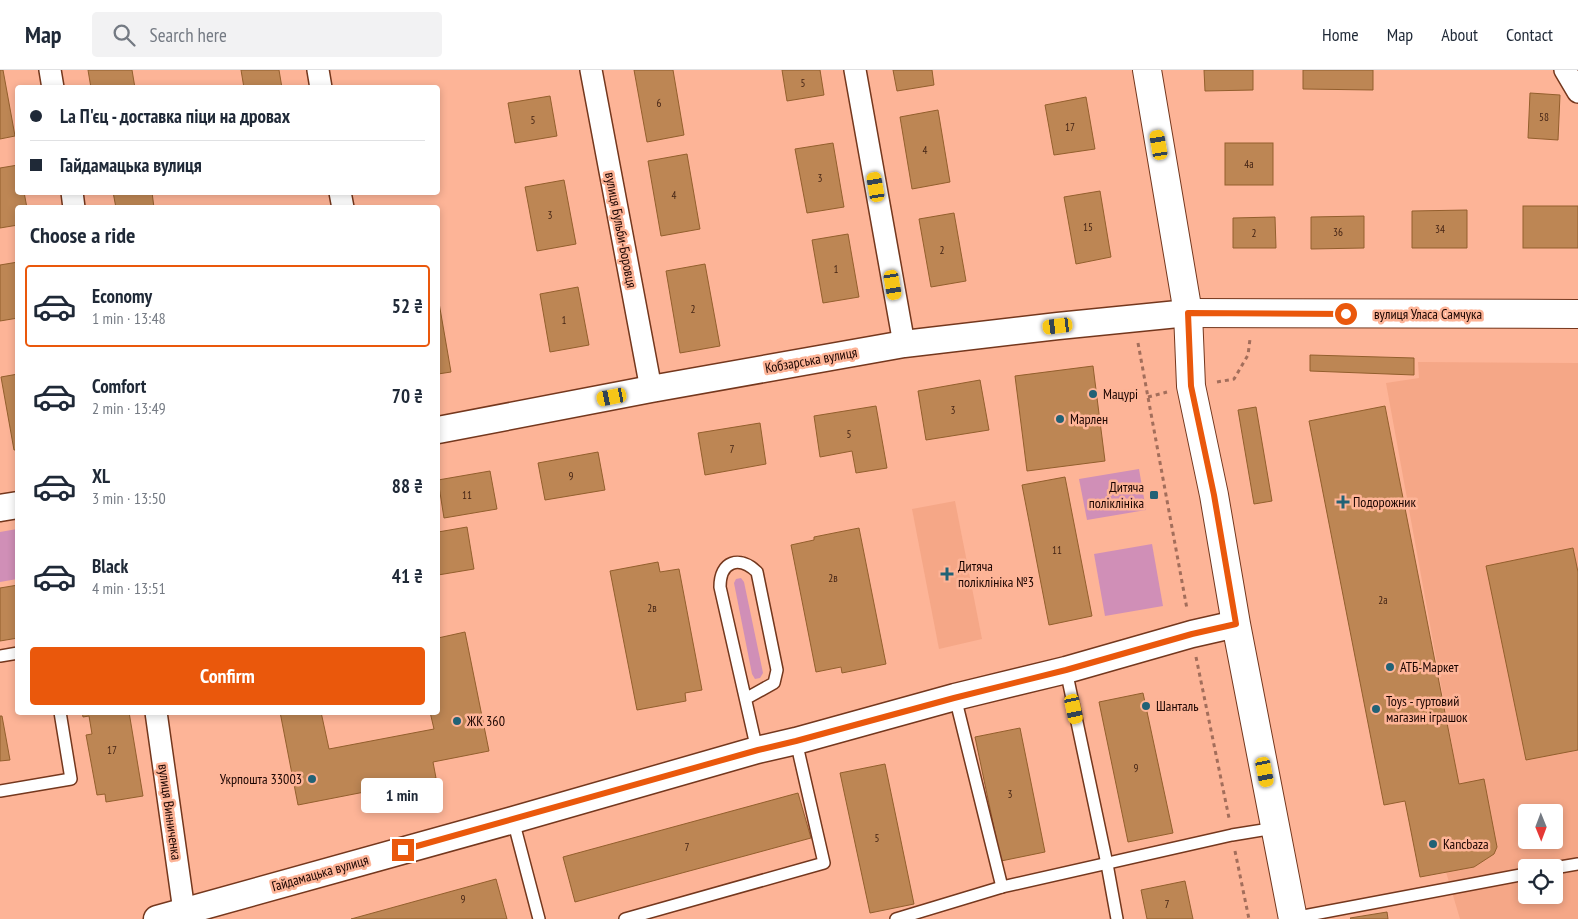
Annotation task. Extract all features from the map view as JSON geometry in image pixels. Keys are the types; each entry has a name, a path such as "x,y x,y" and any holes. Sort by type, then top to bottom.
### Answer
{"main road":[{"path":"1146,70 1188,313 1191,386 1214,495 1236,624 1293,918"},
{"name":"вулиця Уласа Самчука","path":"1188,313 1578,314"}],"street":[{"path":"50,70 52,85"},
{"path":"318,70 320,85"},
{"name":"вулиця Бульби-Боровця","path":"590,70 651,389"},
{"path":"855,70 904,344"},
{"path":"1565,70 1578,92"},
{"name":"Кобзарська вулиця","path":"440,430 651,389 904,344 1188,313"},
{"path":"0,508 15,506"},
{"name":"Гайдамацька вулиця","path":"157,919 185,915 758,750 1066,670 1192,634 1236,624"},
{"name":"вулиця Винниченка","path":"156,715 185,915"}],"lane":[{"path":"747,698 774,683 777,670 757,572 750,565 739,561 729,564 723,570 720,578 720,587 758,750"},
{"path":"0,656 15,654"},
{"path":"1066,670 1117,919"},
{"path":"954,698 1002,887"},
{"path":"0,790 71,779 60,715"},
{"path":"625,919 824,863 796,741"},
{"path":"513,820 539,919"},
{"path":"896,919 1002,887 1232,835 1275,828"},
{"path":"1563,866 1578,864"},
{"path":"1293,918 1518,876"}],"path":[{"path":"1148,397 1191,386 1234,379 1248,355 1250,336 1247,314"}],"shaded area":[{"path":"1418,362 1578,363 1578,919 1460,919 1446,872 1474,867 1494,854 1497,847 1484,780 1459,784 1386,383 1419,378"},
{"path":"1139,469 1146,510 1087,520 1079,479"},
{"name":"Дитяча поліклініка №3","path":"955,501 982,639 939,649 912,509"},
{"path":"15,529 15,579 0,582 0,532"},
{"path":"1152,544 1163,606 1105,616 1094,554"},
{"path":"741,578 744,582 763,673 760,678 755,679 752,674 734,583 736,579"}],"building":[{"path":"0,70 3,70 15,136 0,139"},
{"path":"88,70 132,70 134,85 90,85"},
{"path":"241,70 279,70 282,85 244,85"},
{"path":"634,70 673,70 684,135 647,142"},
{"path":"782,70 820,70 824,95 787,101"},
{"path":"893,70 932,70 934,85 897,91"},
{"path":"1204,70 1253,70 1253,90 1205,91"},
{"path":"1303,70 1373,70 1373,90 1303,89"},
{"path":"1530,93 1560,95 1558,140 1528,138"},
{"path":"550,96 557,136 515,143 508,103"},
{"path":"1086,97 1095,149 1054,155 1045,105"},
{"path":"938,110 950,182 912,189 900,117"},
{"path":"833,143 844,207 807,213 795,149"},
{"path":"1225,143 1273,143 1273,185 1225,185"},
{"path":"687,154 700,229 661,236 648,161"},
{"path":"15,166 15,195 25,195 26,205 15,205 15,226 0,228 0,168"},
{"path":"564,180 576,244 537,251 525,187"},
{"path":"1100,191 1111,257 1076,264 1064,197"},
{"path":"114,195 152,195 154,205 115,205"},
{"path":"1523,206 1578,206 1578,248 1523,248"},
{"path":"1467,210 1467,248 1412,248 1412,211"},
{"path":"954,213 966,281 931,287 919,219"},
{"path":"1364,216 1364,248 1311,249 1311,217"},
{"path":"1275,217 1276,248 1233,248 1233,218"},
{"path":"848,234 859,297 823,303 812,240"},
{"path":"15,262 15,318 0,321 0,265"},
{"path":"705,264 720,346 680,353 666,271"},
{"path":"578,287 589,345 550,352 540,294"},
{"path":"440,309 451,372 440,374"},
{"path":"1310,355 1414,358 1414,375 1310,371"},
{"name":"Марлен","path":"1093,366 1105,461 1027,471 1015,376"},
{"path":"15,375 15,450 14,450 1,377"},
{"path":"980,380 989,430 926,440 918,391"},
{"path":"876,406 887,468 856,473 852,451 820,457 814,416"},
{"path":"1385,406 1459,784 1484,779 1497,847 1494,854 1474,867 1420,877 1405,801 1384,805 1309,421"},
{"path":"1256,407 1272,501 1254,504 1238,410"},
{"path":"760,423 766,464 705,475 698,433"},
{"path":"598,452 605,490 545,500 538,463"},
{"path":"490,471 497,509 444,518 440,480"},
{"name":"Дитяча поліклініка №3","path":"1065,477 1092,616 1049,625 1022,485"},
{"path":"467,527 474,569 440,575 440,532"},
{"path":"859,528 886,664 842,673 841,667 816,672 791,545 814,540 814,537"},
{"path":"1573,548 1578,572 1578,750 1526,760 1486,566"},
{"path":"658,562 660,572 679,569 702,690 685,693 686,701 637,710 610,571"},
{"path":"15,586 15,638 0,641 0,588"},
{"name":"ЖК 360","path":"465,632 489,751 433,762 436,778 298,805 281,715 322,715 329,749 434,729 431,715 440,715 440,638"},
{"path":"1143,693 1173,833 1128,842 1099,702"},
{"path":"83,715 130,715 143,796 106,802 105,794 97,795 86,735 92,734 89,716 83,717"},
{"path":"0,716 2,716 10,760 0,761"},
{"path":"1020,728 1045,852 1001,861 975,737"},
{"path":"885,764 914,904 870,913 840,773"},
{"path":"798,793 811,838 575,902 563,857"},
{"path":"496,879 507,919 351,919"},
{"path":"1185,881 1193,919 1147,919 1141,890"},
{"path":"1387,912 1388,919 1350,918"}],"place":[{"name":"Мацурі","path":"1093,394"},
{"name":"Марлен","path":"1060,419"},
{"name":"Дитяча поліклініка","path":"1154,495"},
{"name":"Подорожник","path":"1343,502"},
{"name":"Дитяча поліклініка №3","path":"947,574"},
{"name":"АТБ-Маркет","path":"1390,667"},
{"name":"Шанталь","path":"1146,706"},
{"name":"Toys - гуртовий магазин іграшок","path":"1376,709"},
{"name":"ЖК 360","path":"457,721"},
{"name":"Укрпошта 33003","path":"312,779"},
{"name":"Kancbaza","path":"1433,844"}],"route":[{"path":"403,850 758,750 1066,670 1192,634 1236,624 1214,495 1191,386 1188,313 1346,314"}]}
